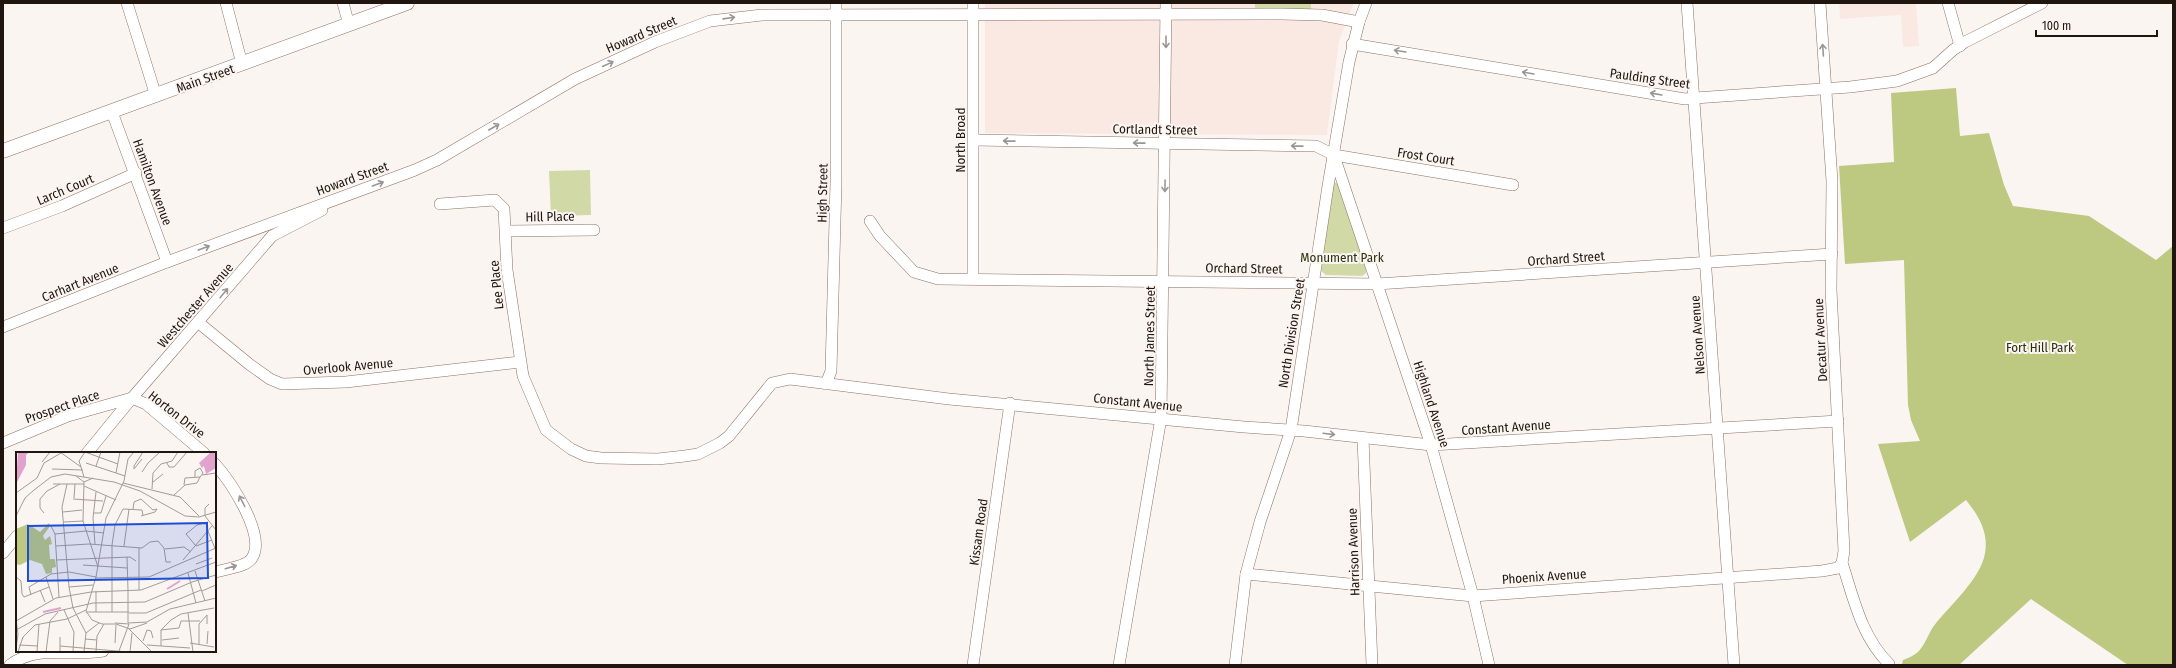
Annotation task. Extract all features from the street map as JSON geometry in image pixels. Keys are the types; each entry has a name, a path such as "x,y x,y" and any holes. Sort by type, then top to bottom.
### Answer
{"main road":[{"name":"Main Street","path":"3,151 408,3"}],"street":[{"path":"128,3 156,96"},
{"path":"226,3 242,64"},
{"path":"343,3 349,25"},
{"name":"High Street","path":"826,384 831,371 836,198 836,3"},
{"name":"North Broad","path":"973,3 973,278"},
{"name":"North James Street","path":"1119,665 1161,418 1164,280 1166,3"},
{"name":"North Division Street","path":"1235,665 1246,574 1260,522 1291,430 1352,44 1366,3"},
{"name":"Nelson Avenue","path":"1687,3 1695,98 1734,665"},
{"name":"Decatur Avenue","path":"1820,3 1832,181 1831,290 1844,550 1842,562 1866,634 1877,651 1889,664"},
{"path":"1948,3 1960,46"},
{"name":"Paulding Street","path":"1352,44 1685,99 1826,89 1897,81 1923,74 1933,68 1960,46 2042,3"},
{"name":"Howard Street","path":"167,262 341,198 437,160 575,79 655,42 700,24 722,19 762,15 1322,15 1359,22"},
{"name":"Hamilton Avenue","path":"112,112 136,173 167,262"},
{"name":"Cortlandt Street","path":"974,140 1316,146 1334,155"},
{"name":"Frost Court","path":"1334,155 1513,185"},
{"name":"Highland Avenue","path":"1334,155 1431,445 1473,596 1488,665"},
{"name":"Larch Court","path":"3,228 62,206 136,173"},
{"name":"Westchester Avenue","path":"88,452 132,398 199,323 272,236 310,217 341,198"},
{"name":"Lee Place","path":"440,204 495,200 502,205 506,231 507,270 520,362"},
{"name":"Orchard Street","path":"870,221 880,236 914,272 938,279 1164,280 1313,284 1377,284 1832,254"},
{"name":"Hill Place","path":"506,231 594,230"},
{"name":"Carhart Avenue","path":"3,327 167,262"},
{"name":"Overlook Avenue","path":"199,323 249,364 270,379 282,384 346,382 520,362"},
{"name":"Constant Avenue","path":"520,362 523,376 546,430 571,449 586,456 601,458 658,459 698,454 720,443 728,436 772,383 790,379 949,399 1010,403 1431,445 1838,421"},
{"name":"Prospect Place","path":"3,443 68,416 132,398"},
{"name":"Horton Drive","path":"132,398 146,404 203,452"},
{"name":"Kissam Road","path":"973,665 1010,403"},
{"name":"Harrison Avenue","path":"1362,438 1372,665"},
{"path":"216,465 229,479 243,502 254,538 254,553 248,562 216,572"},
{"path":"3,552 16,537"},
{"name":"Phoenix Avenue","path":"1246,574 1473,596 1822,571 1838,568 1842,562"},
{"path":"10,665 25,656 36,653 70,652"}],"shaded area":[{"path":"985,3 1354,3 1339,41 1327,135 985,133"},
{"path":"1839,3 1916,3 1919,46 1903,47 1901,15 1840,19"}],"green space":[{"path":"1255,3 1311,3 1311,15 1255,11"},
{"name":"Fort Hill Park","path":"1956,88 1960,136 1989,133 2004,185 2013,206 2089,216 2156,260 2173,246 2173,665 2128,665 2031,599 1959,665 1902,664 1903,660 1919,651 1933,627 1964,592 1982,563 1986,545 1982,524 1966,500 1910,542 1878,444 1920,441 1911,420 1908,405 1904,260 1845,264 1839,166 1894,162 1891,93"},
{"path":"590,170 591,215 551,216 549,171"},
{"name":"Monument Park","path":"1334,183 1338,183 1366,270 1366,273 1362,276 1326,275 1321,271"}]}
